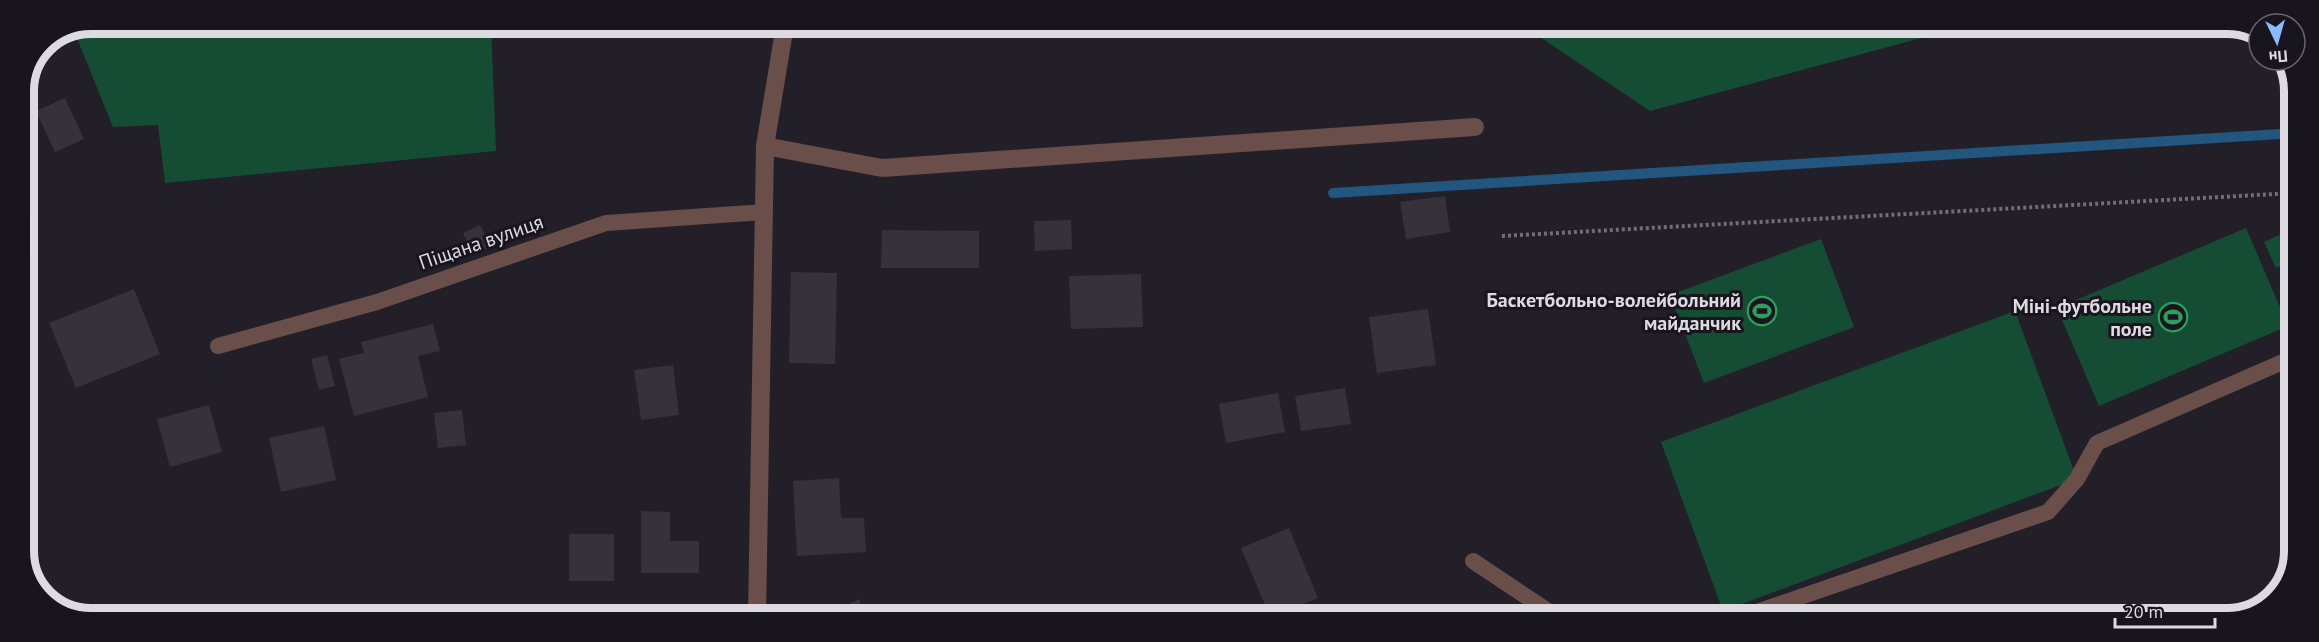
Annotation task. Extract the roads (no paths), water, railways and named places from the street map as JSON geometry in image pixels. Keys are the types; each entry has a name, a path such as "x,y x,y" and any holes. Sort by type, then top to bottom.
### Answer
{"street":[{"path":"757,608 765,146 784,34"},
{"path":"765,146 882,168 1475,127"}],"lane":[{"name":"Піщана вулиця","path":"218,346 377,302 606,223 765,212"},
{"path":"1771,608 2048,512 2077,479 2097,442 2284,361"},
{"path":"1473,561 1544,608"}],"waterway":[{"path":"1333,193 2284,134"}],"place":[{"name":"Баскетбольно-волейбольний майданчик","path":"1762,311"},
{"name":"Міні-футбольне поле","path":"2173,317"}]}
